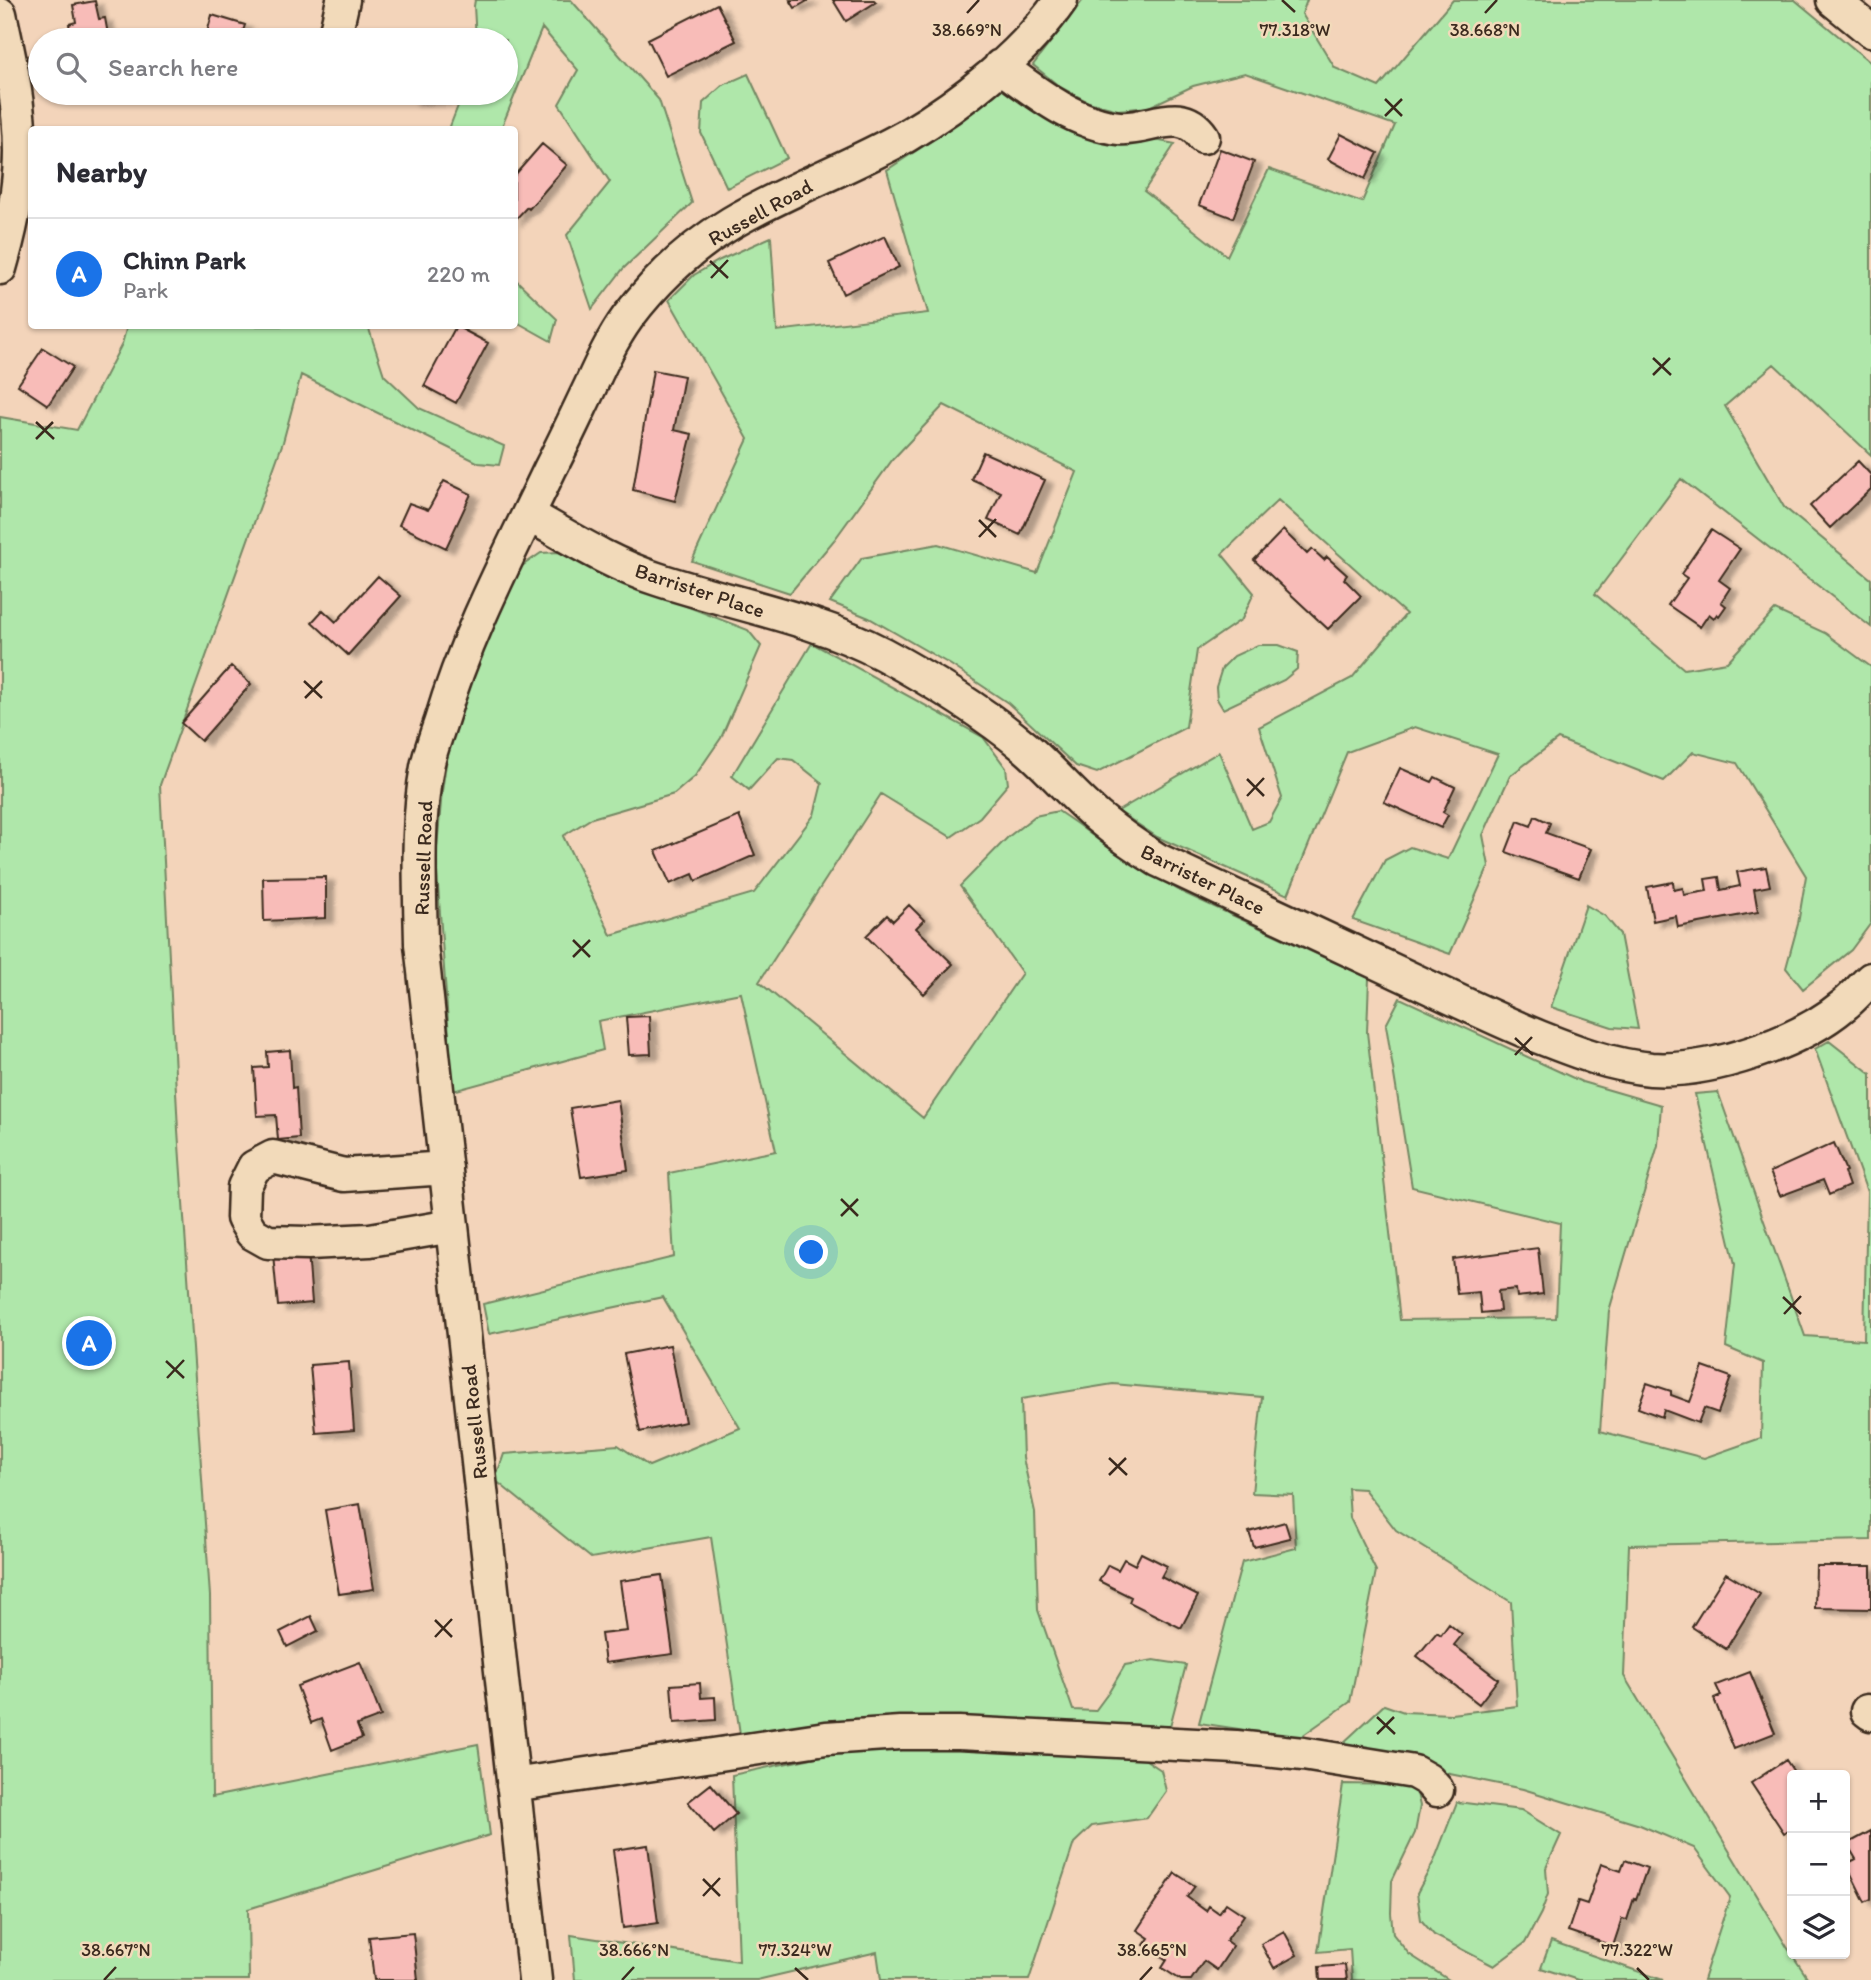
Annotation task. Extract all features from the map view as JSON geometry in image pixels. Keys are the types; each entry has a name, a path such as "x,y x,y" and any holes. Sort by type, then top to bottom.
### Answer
{"street":[{"path":"337,28 343,0"},
{"name":"Russell Road","path":"535,1980 421,944 419,875 427,766 448,698 474,632 529,515 610,345 654,285 683,257 731,223 906,136 952,106 1027,40 1061,0"},
{"path":"1833,0 1871,31"},
{"path":"0,14 17,108 20,153 16,198 0,268"},
{"path":"1000,66 1035,92 1101,126 1131,128 1175,119 1188,122 1199,130 1203,137"},
{"name":"Barrister Place","path":"529,515 608,559 655,578 828,630 879,652 976,710 1045,764 1097,816 1158,860 1491,1017 1588,1057 1653,1069 1689,1068 1736,1058 1776,1044 1807,1029 1843,1006 1871,979"},
{"path":"446,1168 344,1175 273,1157 254,1167 244,1186 243,1218 253,1233 268,1242 370,1240 452,1226"},
{"path":"513,1786 826,1738 900,1733 959,1733 1236,1746 1414,1772 1428,1780 1437,1790"}],"green space":[{"path":"475,0 571,0 659,100 692,203 623,269 592,309 567,235 610,182 559,104 578,70 542,28 518,87 518,28 475,28"},
{"path":"1083,0 1307,0 1302,14 1335,68 1379,87 1453,0 1795,0 1871,63 1871,455 1774,364 1725,406 1784,507 1871,579 1871,627 1681,479 1595,594 1684,669 1727,662 1775,610 1825,633 1871,667 1871,923 1851,950 1803,989 1786,968 1798,924 1806,876 1737,763 1693,752 1664,781 1558,739 1510,776 1483,835 1489,866 1450,954 1353,920 1385,860 1410,847 1448,859 1498,754 1415,727 1347,752 1288,895 1157,837 1118,811 1219,752 1252,829 1269,822 1282,798 1259,727 1352,678 1406,614 1278,500 1222,554 1254,593 1242,619 1197,650 1186,727 1097,773 1076,766 1008,703 951,665 869,618 830,602 862,558 938,544 1037,573 1077,472 944,405 893,459 835,539 790,593 692,561 748,439 669,300 694,275 771,237 777,331 928,313 887,170 943,133 1004,84 1120,140 1175,144 1144,191 1227,256 1269,169 1362,202 1395,125 1245,73 1193,86 1149,107 1118,110 1088,102 1060,87 1033,65"},
{"path":"748,74 787,158 727,188 701,133 703,103 723,85"},
{"path":"458,105 511,105 502,126 450,126"},
{"path":"518,282 557,319 551,341 518,323"},
{"path":"126,329 369,329 384,375 419,408 504,446 499,465 479,463 301,375 283,442 160,785 178,1130 210,1596 212,1797 478,1744 490,1835 248,1909 249,1980 0,1980 0,417 77,430 122,344"},
{"path":"559,552 614,578 748,630 761,646 721,738 695,776 674,794 592,818 563,836 611,935 754,893 814,815 822,783 793,760 778,758 749,790 732,776 812,643 983,737 1006,768 1008,784 980,817 951,837 881,794 759,982 923,1118 1022,973 960,886 1008,837 1035,816 1058,811 1113,851 1182,892 1369,978 1367,1032 1400,1320 1556,1318 1560,1223 1412,1187 1386,1025 1400,998 1582,1082 1661,1105 1658,1145 1609,1311 1600,1431 1704,1458 1761,1438 1763,1363 1726,1347 1735,1264 1695,1094 1718,1092 1805,1336 1864,1340 1867,1192 1815,1049 1829,1041 1871,1074 1871,1540 1629,1545 1624,1676 1787,1947 1787,1959 1795,1959 1809,1980 1703,1980 1730,1897 1694,1848 1640,1825 1523,1789 1440,1772 1342,1744 1384,1705 1404,1712 1451,1714 1517,1706 1511,1602 1396,1530 1364,1489 1348,1488 1350,1518 1376,1571 1350,1702 1299,1738 1199,1723 1242,1562 1296,1548 1293,1495 1252,1493 1262,1397 1113,1384 1021,1399 1023,1458 1035,1512 1038,1610 1073,1710 1095,1711 1125,1665 1154,1660 1186,1665 1169,1730 857,1721 740,1734 711,1537 591,1558 495,1480 504,1454 618,1445 649,1466 740,1428 663,1297 489,1334 483,1304 674,1257 669,1173 776,1151 741,993 598,1021 603,1050 453,1091 436,859 450,737 504,596 522,566 541,553"},
{"path":"1258,645 1279,645 1298,652 1297,669 1284,680 1223,709 1217,699 1216,687 1222,668 1234,656"},
{"path":"1586,905 1605,916 1620,934 1638,1029 1612,1027 1551,1007"},
{"path":"878,1744 1140,1756 1161,1770 1166,1791 1147,1818 1092,1826 1074,1843 1029,1980 881,1980 877,1952 757,1980 575,1980 571,1935 739,1961 732,1775"},
{"path":"1343,1784 1404,1785 1417,1793 1420,1806 1415,1833 1392,1881 1393,1934 1409,1954 1449,1980 1352,1980 1350,1949 1318,1952"},
{"path":"1457,1802 1521,1810 1561,1835 1546,1868 1548,1894 1541,1913 1525,1943 1494,1966 1434,1935 1421,1920 1417,1893 1434,1861"},
{"path":"1551,1941 1663,1980 1578,1980 1541,1968"}],"building":[{"path":"790,0 809,0 795,8"},
{"path":"833,0 874,0 876,2 846,21"},
{"path":"95,1 99,19 105,18 107,28 70,28 69,24 76,22 73,5"},
{"path":"717,4 736,41 666,76 648,39"},
{"path":"212,15 245,25 244,28 208,28"},
{"path":"1341,134 1378,153 1365,179 1328,159"},
{"path":"542,144 567,165 529,209 527,207 518,217 518,171"},
{"path":"1220,149 1254,162 1233,218 1199,205"},
{"path":"885,236 899,267 843,294 829,263"},
{"path":"454,329 462,329 488,343 456,403 424,386"},
{"path":"43,348 73,367 48,405 18,385"},
{"path":"653,370 684,376 674,430 692,434 675,501 633,490"},
{"path":"983,452 1045,480 1020,535 988,520 1001,492 971,479"},
{"path":"1858,461 1871,475 1871,489 1830,528 1810,506"},
{"path":"444,481 471,494 446,548 399,525 409,503 428,510"},
{"path":"1283,530 1307,554 1312,549 1324,560 1327,557 1347,575 1344,579 1361,596 1328,629 1254,560"},
{"path":"1711,530 1740,549 1719,580 1730,588 1721,602 1726,606 1719,616 1717,614 1714,618 1709,614 1700,627 1668,605 1687,578 1681,574"},
{"path":"378,576 401,596 348,655 312,622 323,610 336,622"},
{"path":"231,666 251,684 201,741 181,723"},
{"path":"1400,768 1432,782 1435,777 1455,787 1443,812 1448,815 1441,828 1384,802"},
{"path":"739,816 755,855 696,881 693,874 670,884 656,851"},
{"path":"1535,816 1550,823 1546,833 1591,849 1579,878 1506,852 1518,821 1531,826"},
{"path":"1766,867 1770,886 1754,889 1758,912 1678,927 1676,916 1653,921 1647,887 1673,882 1674,890 1683,888 1684,895 1707,891 1705,879 1719,877 1721,890 1740,886 1737,872"},
{"path":"326,877 326,918 264,921 263,878"},
{"path":"909,905 924,920 916,928 953,964 924,994 866,936 887,915 893,921"},
{"path":"649,1016 651,1054 629,1055 626,1017"},
{"path":"290,1050 292,1088 296,1087 299,1138 278,1140 276,1115 257,1116 254,1068 268,1067 267,1052"},
{"path":"618,1100 628,1170 581,1177 570,1108"},
{"path":"1834,1143 1846,1171 1844,1172 1849,1186 1829,1195 1823,1180 1780,1196 1770,1172"},
{"path":"1538,1248 1543,1294 1517,1297 1516,1289 1498,1291 1500,1311 1481,1313 1479,1292 1457,1294 1453,1259"},
{"path":"308,1251 312,1303 278,1306 273,1254"},
{"path":"670,1345 685,1422 640,1432 624,1354"},
{"path":"349,1362 354,1430 316,1433 310,1365"},
{"path":"1703,1367 1731,1377 1718,1413 1704,1408 1698,1423 1664,1410 1662,1417 1638,1408 1647,1383 1671,1391 1671,1395 1690,1402"},
{"path":"360,1504 374,1589 339,1594 325,1510"},
{"path":"1285,1522 1290,1538 1254,1547 1249,1532"},
{"path":"1141,1553 1167,1566 1161,1577 1198,1596 1181,1628 1129,1602 1131,1597 1099,1581 1108,1565 1118,1570 1124,1559 1135,1565"},
{"path":"1816,1566 1871,1566 1871,1609 1815,1608"},
{"path":"1726,1573 1760,1594 1726,1649 1692,1627"},
{"path":"662,1575 673,1654 605,1663 601,1634 627,1631 620,1581"},
{"path":"311,1616 318,1631 287,1647 280,1632"},
{"path":"1449,1624 1462,1635 1454,1645 1498,1679 1479,1704 1417,1656 1437,1632 1441,1635"},
{"path":"360,1662 381,1716 357,1725 362,1738 332,1750 321,1719 311,1723 297,1686"},
{"path":"1750,1672 1775,1733 1734,1749 1714,1699 1721,1696 1716,1685"},
{"path":"700,1683 701,1698 715,1697 716,1720 674,1723 671,1685"},
{"path":"1786,1760 1793,1770 1787,1770 1787,1831 1784,1833 1751,1783"},
{"path":"711,1784 736,1814 714,1833 688,1802"},
{"path":"1871,1831 1871,1899 1865,1902 1850,1872 1850,1862 1856,1859 1850,1849 1850,1842"},
{"path":"648,1845 658,1923 623,1928 613,1850"},
{"path":"1625,1860 1647,1868 1627,1920 1622,1919 1613,1946 1568,1931 1578,1901 1587,1904 1601,1864 1621,1871"},
{"path":"1175,1873 1195,1886 1187,1897 1206,1911 1209,1906 1219,1913 1226,1903 1244,1915 1226,1941 1233,1946 1217,1970 1204,1961 1191,1980 1181,1980 1162,1968 1167,1960 1144,1945 1149,1938 1137,1930"},
{"path":"1284,1931 1297,1955 1274,1968 1261,1944"},
{"path":"413,1933 418,1980 374,1980 369,1937"},
{"path":"1345,1965 1347,1980 1320,1980 1319,1967"}],"place":[{"name":"Chinn Park","path":"89,1343"}]}
